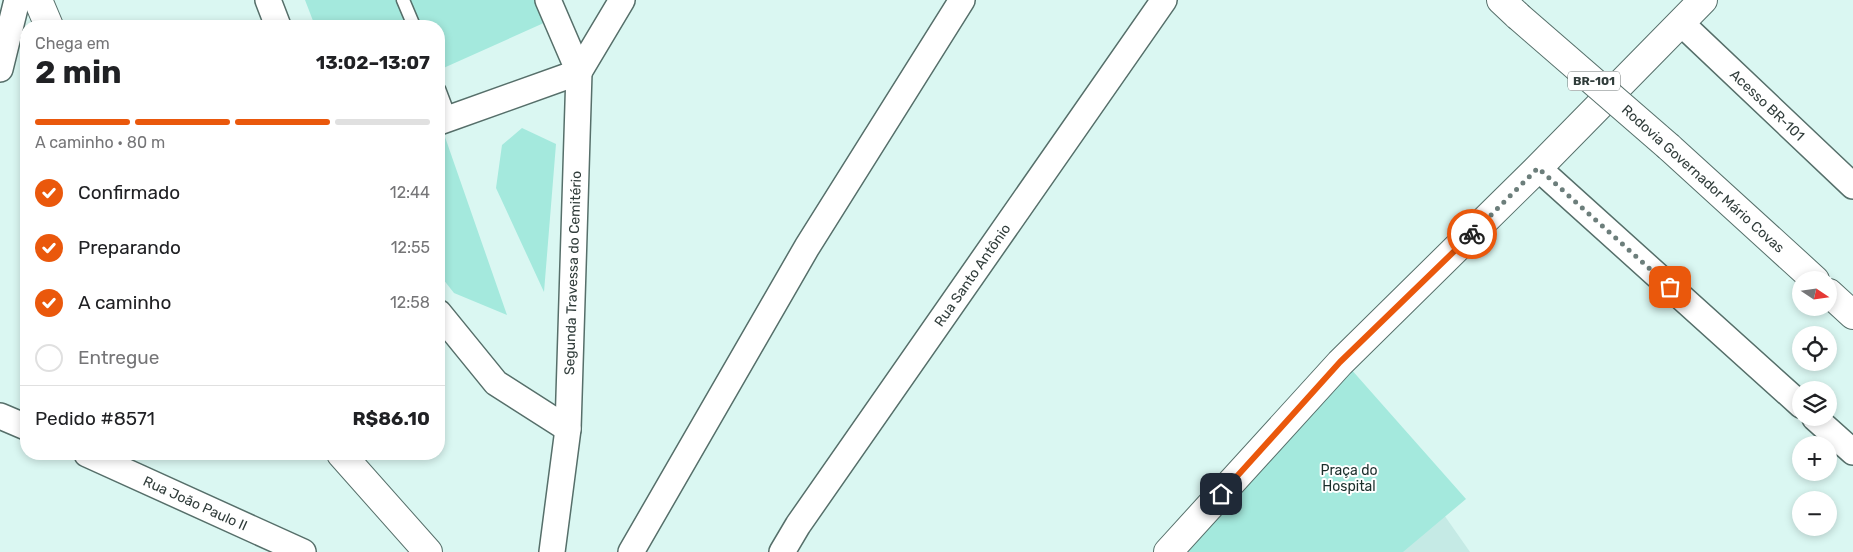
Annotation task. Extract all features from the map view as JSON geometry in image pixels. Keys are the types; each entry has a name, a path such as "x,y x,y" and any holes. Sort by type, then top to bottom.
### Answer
{"main road":[{"path":"38,0 46,20"},
{"path":"1168,552 1340,362 1538,168 1703,0"},
{"name":"Rodovia Governador Mário Covas","path":"1510,8 1669,147 1805,271"},
{"path":"1838,301 1853,315"},
{"path":"346,460 428,552"}],"street":[{"path":"0,69 16,0"},
{"path":"268,0 276,20"},
{"name":"Segunda Travessa do Cemitério","path":"548,0 579,72 568,429 555,550"},
{"path":"445,120 579,72 622,0"},
{"path":"631,552 807,247 962,0"},
{"name":"Rua Santo Antônio","path":"782,552 804,517 1164,0"},
{"name":"Acesso BR-101","path":"1681,23 1853,186"},
{"path":"1538,168 1792,397"},
{"path":"445,320 496,383 568,429"},
{"path":"0,416 20,424"},
{"path":"1824,426 1853,452"},
{"name":"Rua João Paulo II","path":"100,460 303,552"}],"lane":[{"path":"403,0 411,20"}],"shaded area":[{"path":"1435,502 1470,552 1377,552"}],"green space":[{"path":"305,0 537,0 546,22 445,67 445,20 313,20"},
{"path":"522,128 556,144 544,292 496,188 502,145"},
{"path":"445,137 507,315 454,293 445,282"},
{"name":"Praça do Hospital","path":"1350,368 1466,499 1403,552 1185,552"}],"way so far":[{"path":"1472,234 1538,168 1670,287"}],"route":[{"path":"1221,494 1340,362 1472,234"}]}
